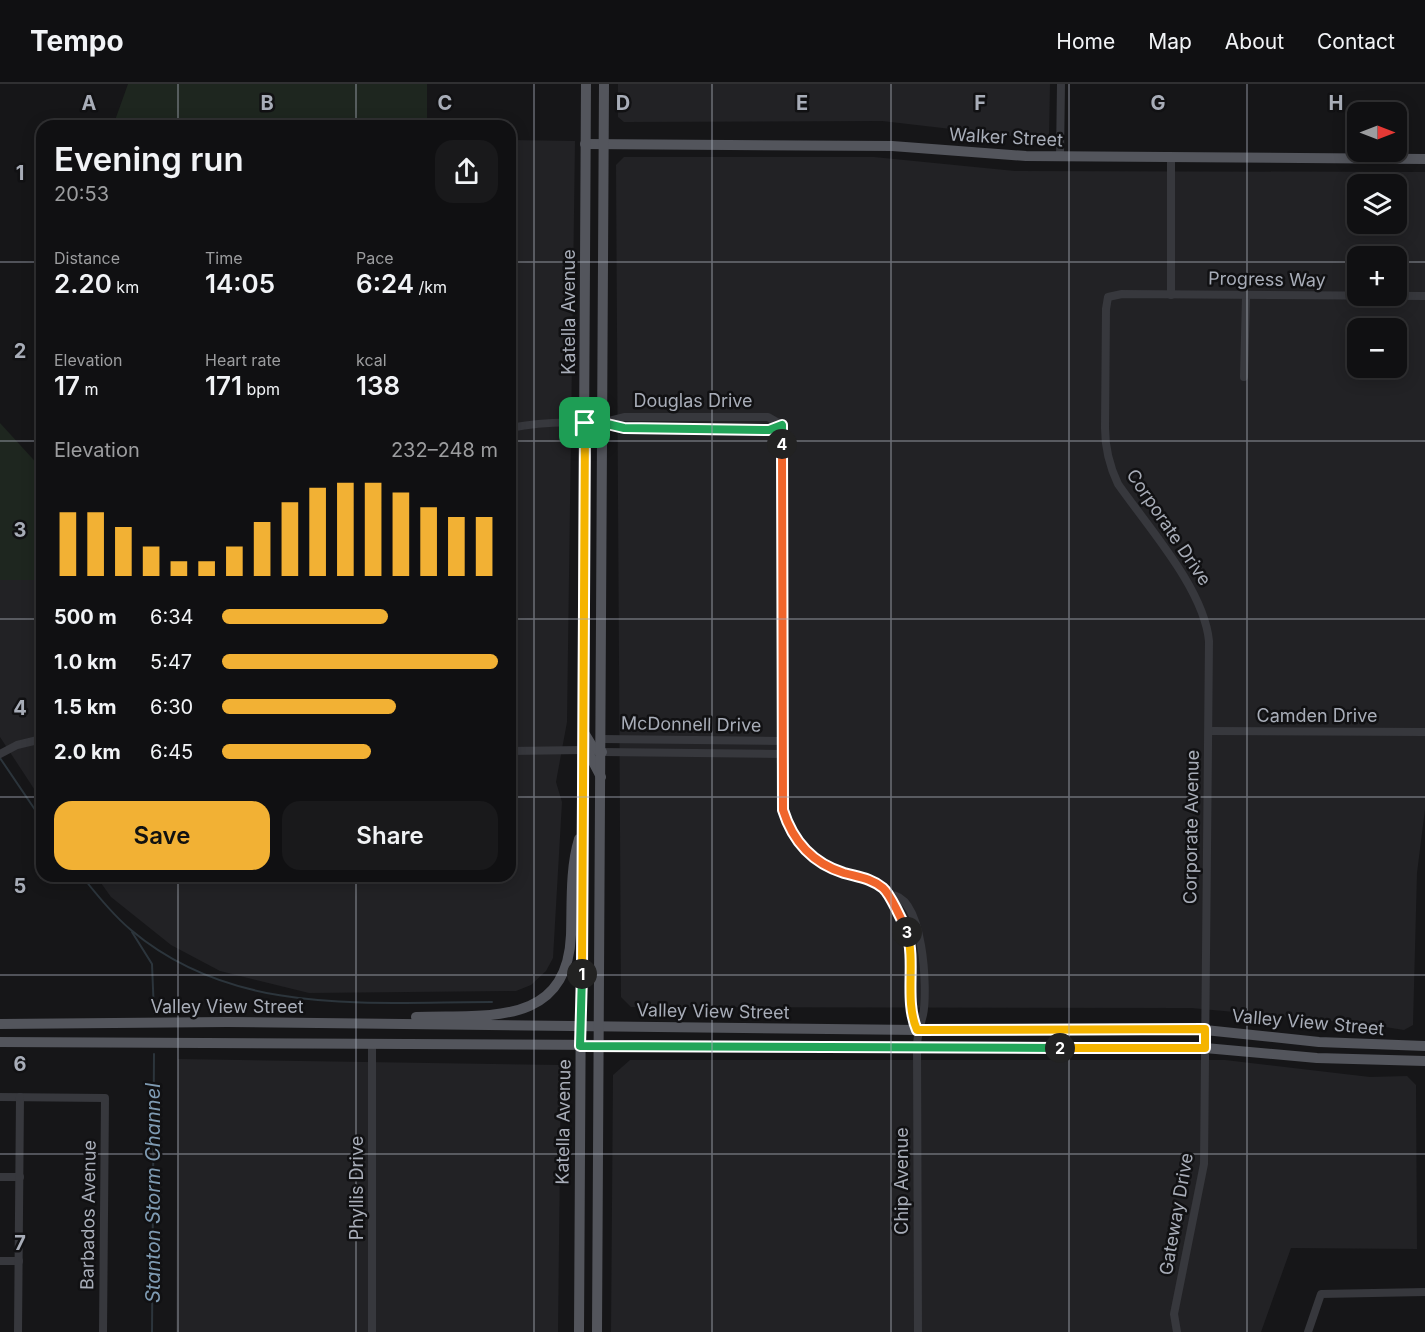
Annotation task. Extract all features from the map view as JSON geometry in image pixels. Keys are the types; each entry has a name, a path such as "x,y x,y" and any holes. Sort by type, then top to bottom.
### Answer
{"main road":[{"name":"Katella Avenue","path":"579,1332 586,84"},
{"name":"Katella Avenue","path":"597,1332 602,777 604,84"},
{"name":"Walker Street","path":"585,144 892,146 1060,157 1425,159"},
{"path":"583,731 594,749 602,752"},
{"path":"583,750 589,754 602,777"},
{"path":"381,1023 396,1018 509,1014 529,1008 548,993 563,973 569,953 574,856 582,827"},
{"name":"Valley View Street","path":"0,1024 381,1023 917,1030 1205,1029 1319,1042 1425,1046"},
{"name":"Valley View Street","path":"0,1042 1205,1048 1317,1058 1425,1061"}],"street":[{"path":"1060,157 1061,84"},
{"path":"1171,158 1171,295"},
{"name":"Progress Way","path":"1105,445 1105,333 1108,297 1122,294 1425,296"},
{"path":"1244,376 1246,296"},
{"name":"Douglas Drive","path":"603,423 625,417 768,417 782,425"},
{"name":"Douglas Drive","path":"516,428 603,423 624,428 769,430 782,425"},
{"path":"782,425 781,754 783,810 795,838 807,853 822,864 869,879 889,895 908,934 911,1016 917,1030"},
{"name":"Corporate Drive","path":"1105,445 1110,466 1118,484 1191,590 1207,625"},
{"name":"Corporate Avenue","path":"1205,1029 1209,731 1207,625"},
{"name":"Camden Drive","path":"1209,731 1425,732"},
{"name":"McDonnell Drive","path":"602,739 781,741"},
{"path":"2,753 27,741 36,740"},
{"path":"516,751 583,750"},
{"name":"McDonnell Drive","path":"602,752 781,754"},
{"path":"889,895 896,894 905,900 920,932 923,1014 917,1030"},
{"name":"Gateway Drive","path":"1177,1332 1174,1314 1204,1164 1205,1029"},
{"name":"Chip Avenue","path":"917,1030 918,1332"},
{"name":"Phyllis Drive","path":"372,1045 372,1332"},
{"path":"0,1097 20,1097 18,1332"},
{"name":"Barbados Avenue","path":"20,1097 105,1098 103,1332"},
{"path":"0,1177 20,1177"},
{"path":"0,1261 19,1261"},
{"path":"1308,1332 1321,1294 1425,1292"}],"shaded area":[{"path":"128,84 427,84 427,120 115,120"},
{"path":"618,84 1050,84 1049,136 1021,137 882,121 624,122 618,117"},
{"path":"516,140 575,141 567,722 556,782 562,802 553,958 546,971 531,985 516,991 309,993 220,971 171,945 111,897 100,882 516,882"},
{"path":"624,157 874,157 1015,171 1425,172 1425,809 1417,873 1413,1025 1404,1030 1366,1024 1191,1008 631,1007 621,997 616,165"},
{"path":"0,423 36,462 36,580 0,580"},
{"path":"0,580 36,580 36,792 0,737"},
{"path":"178,1059 561,1065 558,1332 176,1332"},
{"path":"630,1060 1225,1060 1370,1077 1407,1076 1416,1085 1417,1249 1291,1248 1261,1332 611,1332 613,1075"}],"waterway":[{"path":"0,758 36,811"},
{"path":"87,882 111,911 131,930 171,958 213,978 258,991 303,999 397,1003 492,1002"},
{"name":"Stanton Storm Channel","path":"132,932 152,964 154,1013"},
{"name":"Stanton Storm Channel","path":"152,1332 154,1054"}],"route":[{"path":"585,423 603,423 624,428 769,430 782,425 781,795 783,810 788,826 807,853 822,864 869,879 889,895 908,934 911,1016 917,1030 1205,1029 1205,1048 580,1046 585,423"}]}
